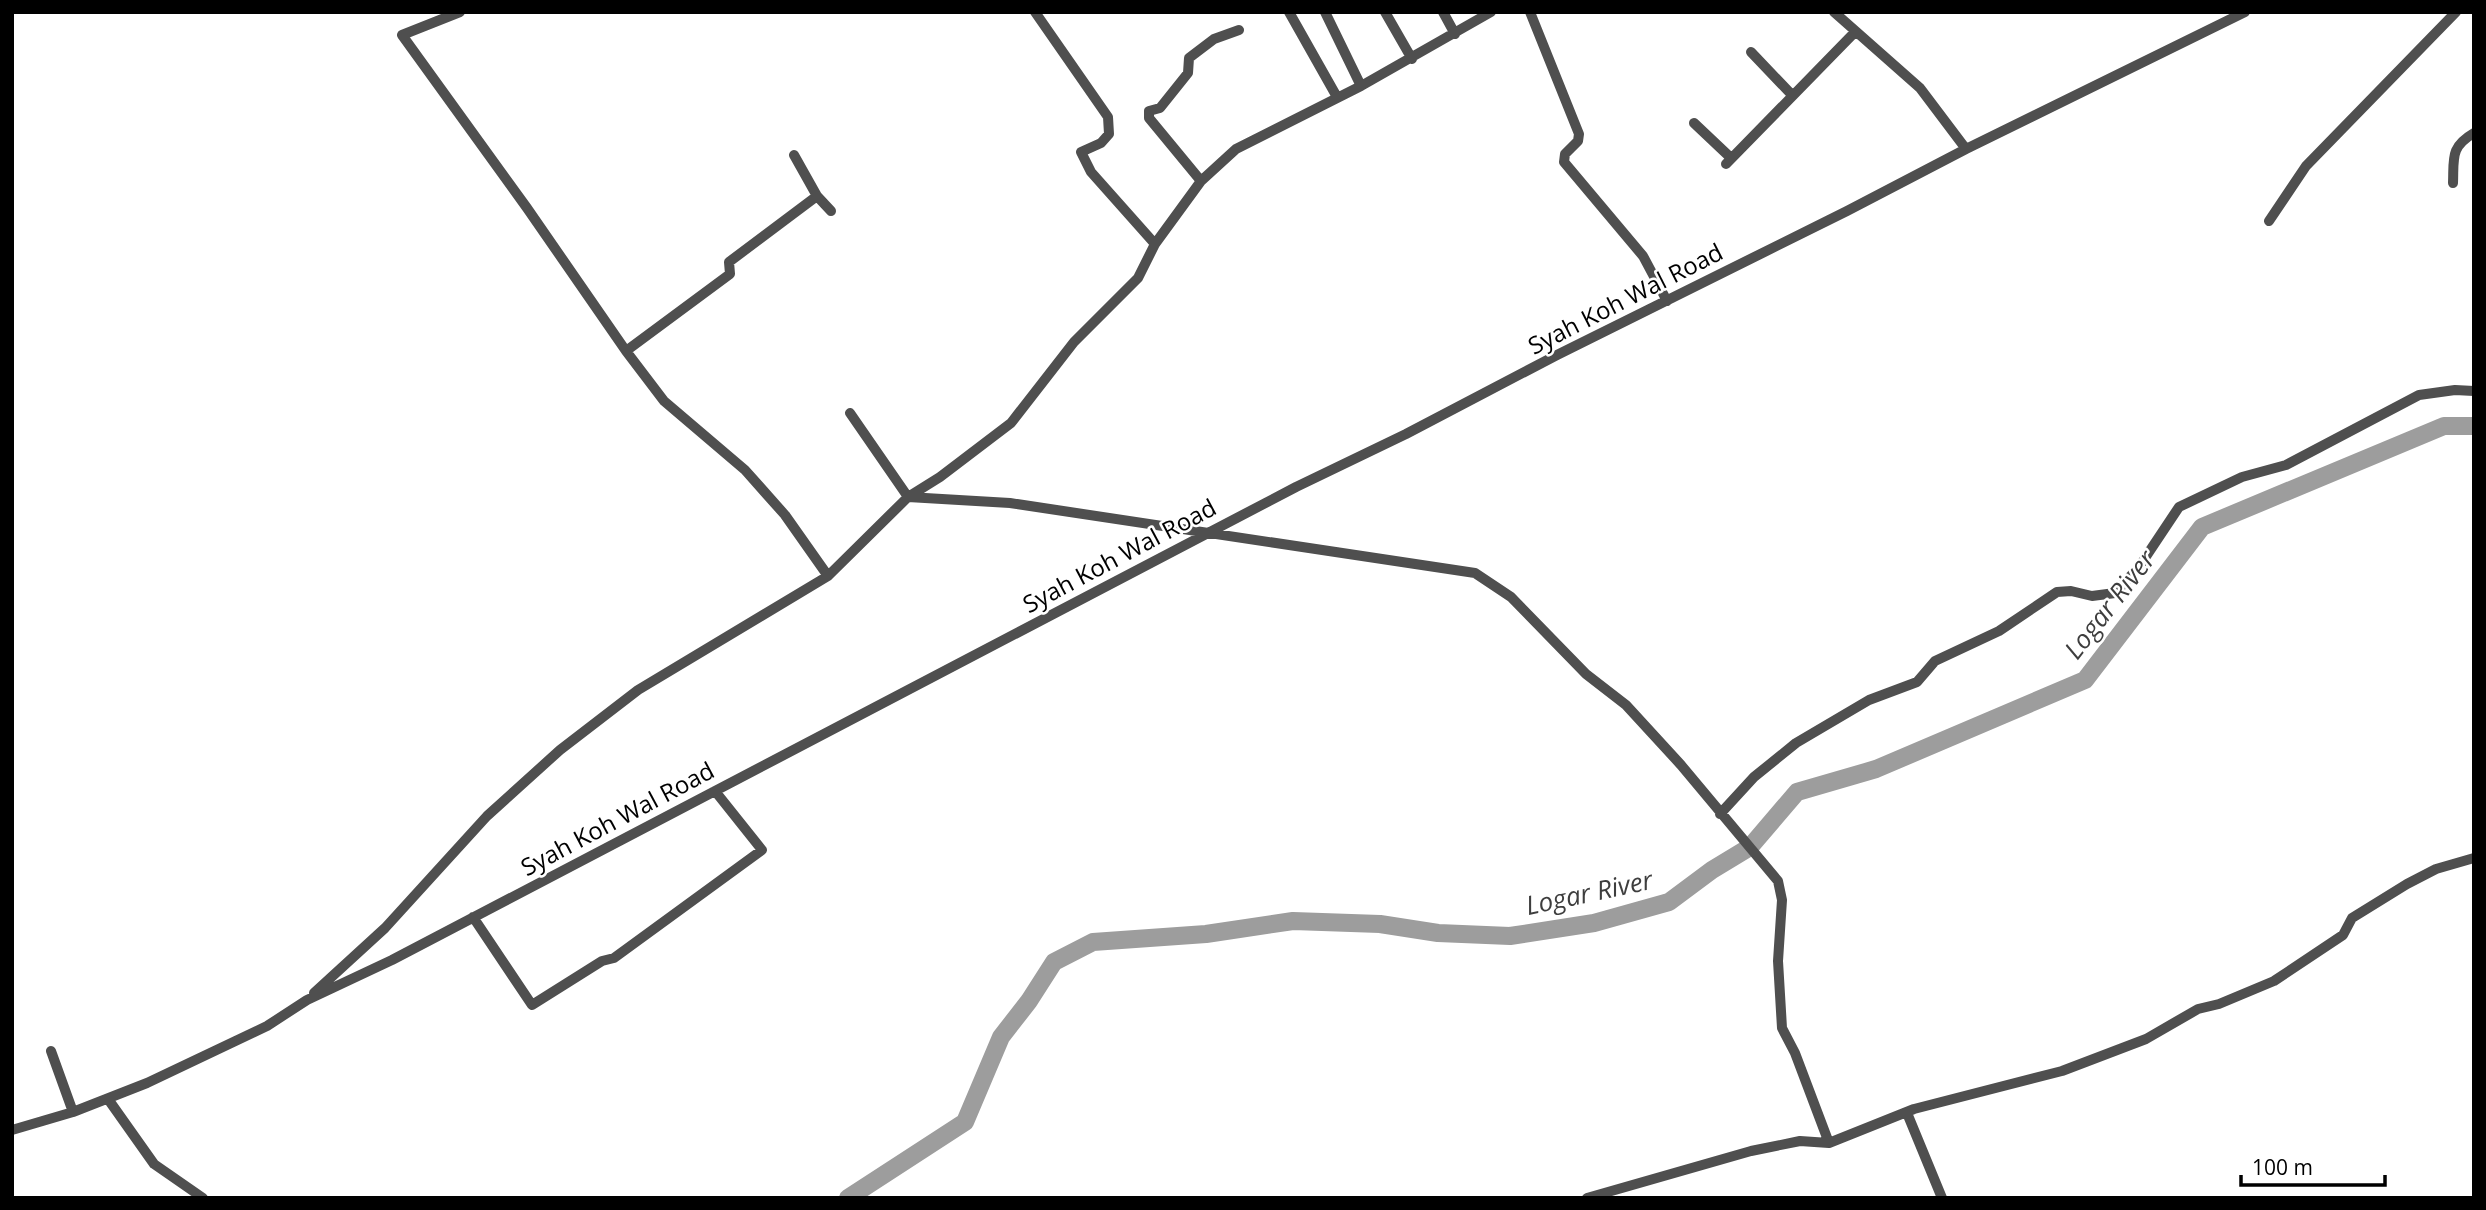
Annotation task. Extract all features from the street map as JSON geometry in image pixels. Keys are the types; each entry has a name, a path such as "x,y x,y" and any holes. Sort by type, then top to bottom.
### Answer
{"street":[{"path":"460,12 402,35 664,401 745,470 785,515 828,576"},
{"path":"1035,12 1108,117 1109,134 1101,143 1081,152 1091,172 1156,244"},
{"path":"1289,12 1337,97"},
{"path":"1325,12 1361,86"},
{"path":"1385,12 1412,58"},
{"path":"1443,12 1455,34"},
{"path":"307,1000 385,928 487,816 560,750 638,690 828,576 908,497 940,477 1011,423 1074,342 1138,278 1156,244 1201,181 1236,149 1361,86 1491,12"},
{"path":"1530,12 1579,134 1578,141 1565,154 1564,162 1643,256 1667,301"},
{"path":"1833,12 1920,88 1966,149"},
{"name":"Syah Koh Wal Road","path":"12,1130 108,1099 267,1026 307,1000 474,917 1209,532 1966,149 2245,12"},
{"path":"2269,220 2306,166 2456,12"},
{"path":"1201,181 1149,118 1149,111 1160,107 1188,73 1189,58 1214,39 1239,30"},
{"path":"1694,123 1729,161 1855,32"},
{"path":"1751,52 1793,95"},
{"path":"2453,183 2454,152 2458,144 2474,133"},
{"path":"794,155 817,196 831,211"},
{"path":"626,351 730,274 729,262 817,196"},
{"path":"1720,814 1754,777 1796,743 1869,700 1917,682 1935,661 1999,631 2057,593 2071,591 2092,596 2115,593 2139,567 2179,507 2242,477 2286,465 2419,395 2455,390 2474,391"},
{"path":"849,413 908,497"},
{"path":"908,497 1010,503 1475,573 1511,597 1586,674 1626,705 1681,765 1778,881 1782,900 1778,961 1782,1028 1795,1054 1829,1143"},
{"path":"474,917 532,1005 602,961 614,958 762,850 715,791"},
{"path":"1587,1198 1751,1151 1800,1140 1829,1143 1907,1113 2062,1071 2146,1039 2198,1009 2219,1004 2274,981 2343,935 2352,918 2407,884 2436,869 2474,858"},
{"path":"51,1051 73,1112"},
{"path":"108,1099 154,1164 203,1198"},
{"path":"1907,1113 1942,1198"}],"waterway":[{"name":"Logar River","path":"848,1198 965,1122 1001,1037 1054,962 1093,942 1206,934 1293,921 1380,924 1438,933 1510,936 1594,923 1669,902 1712,870 1750,847 1797,792 1876,769 2085,680 2202,527 2444,426 2474,426"}]}
